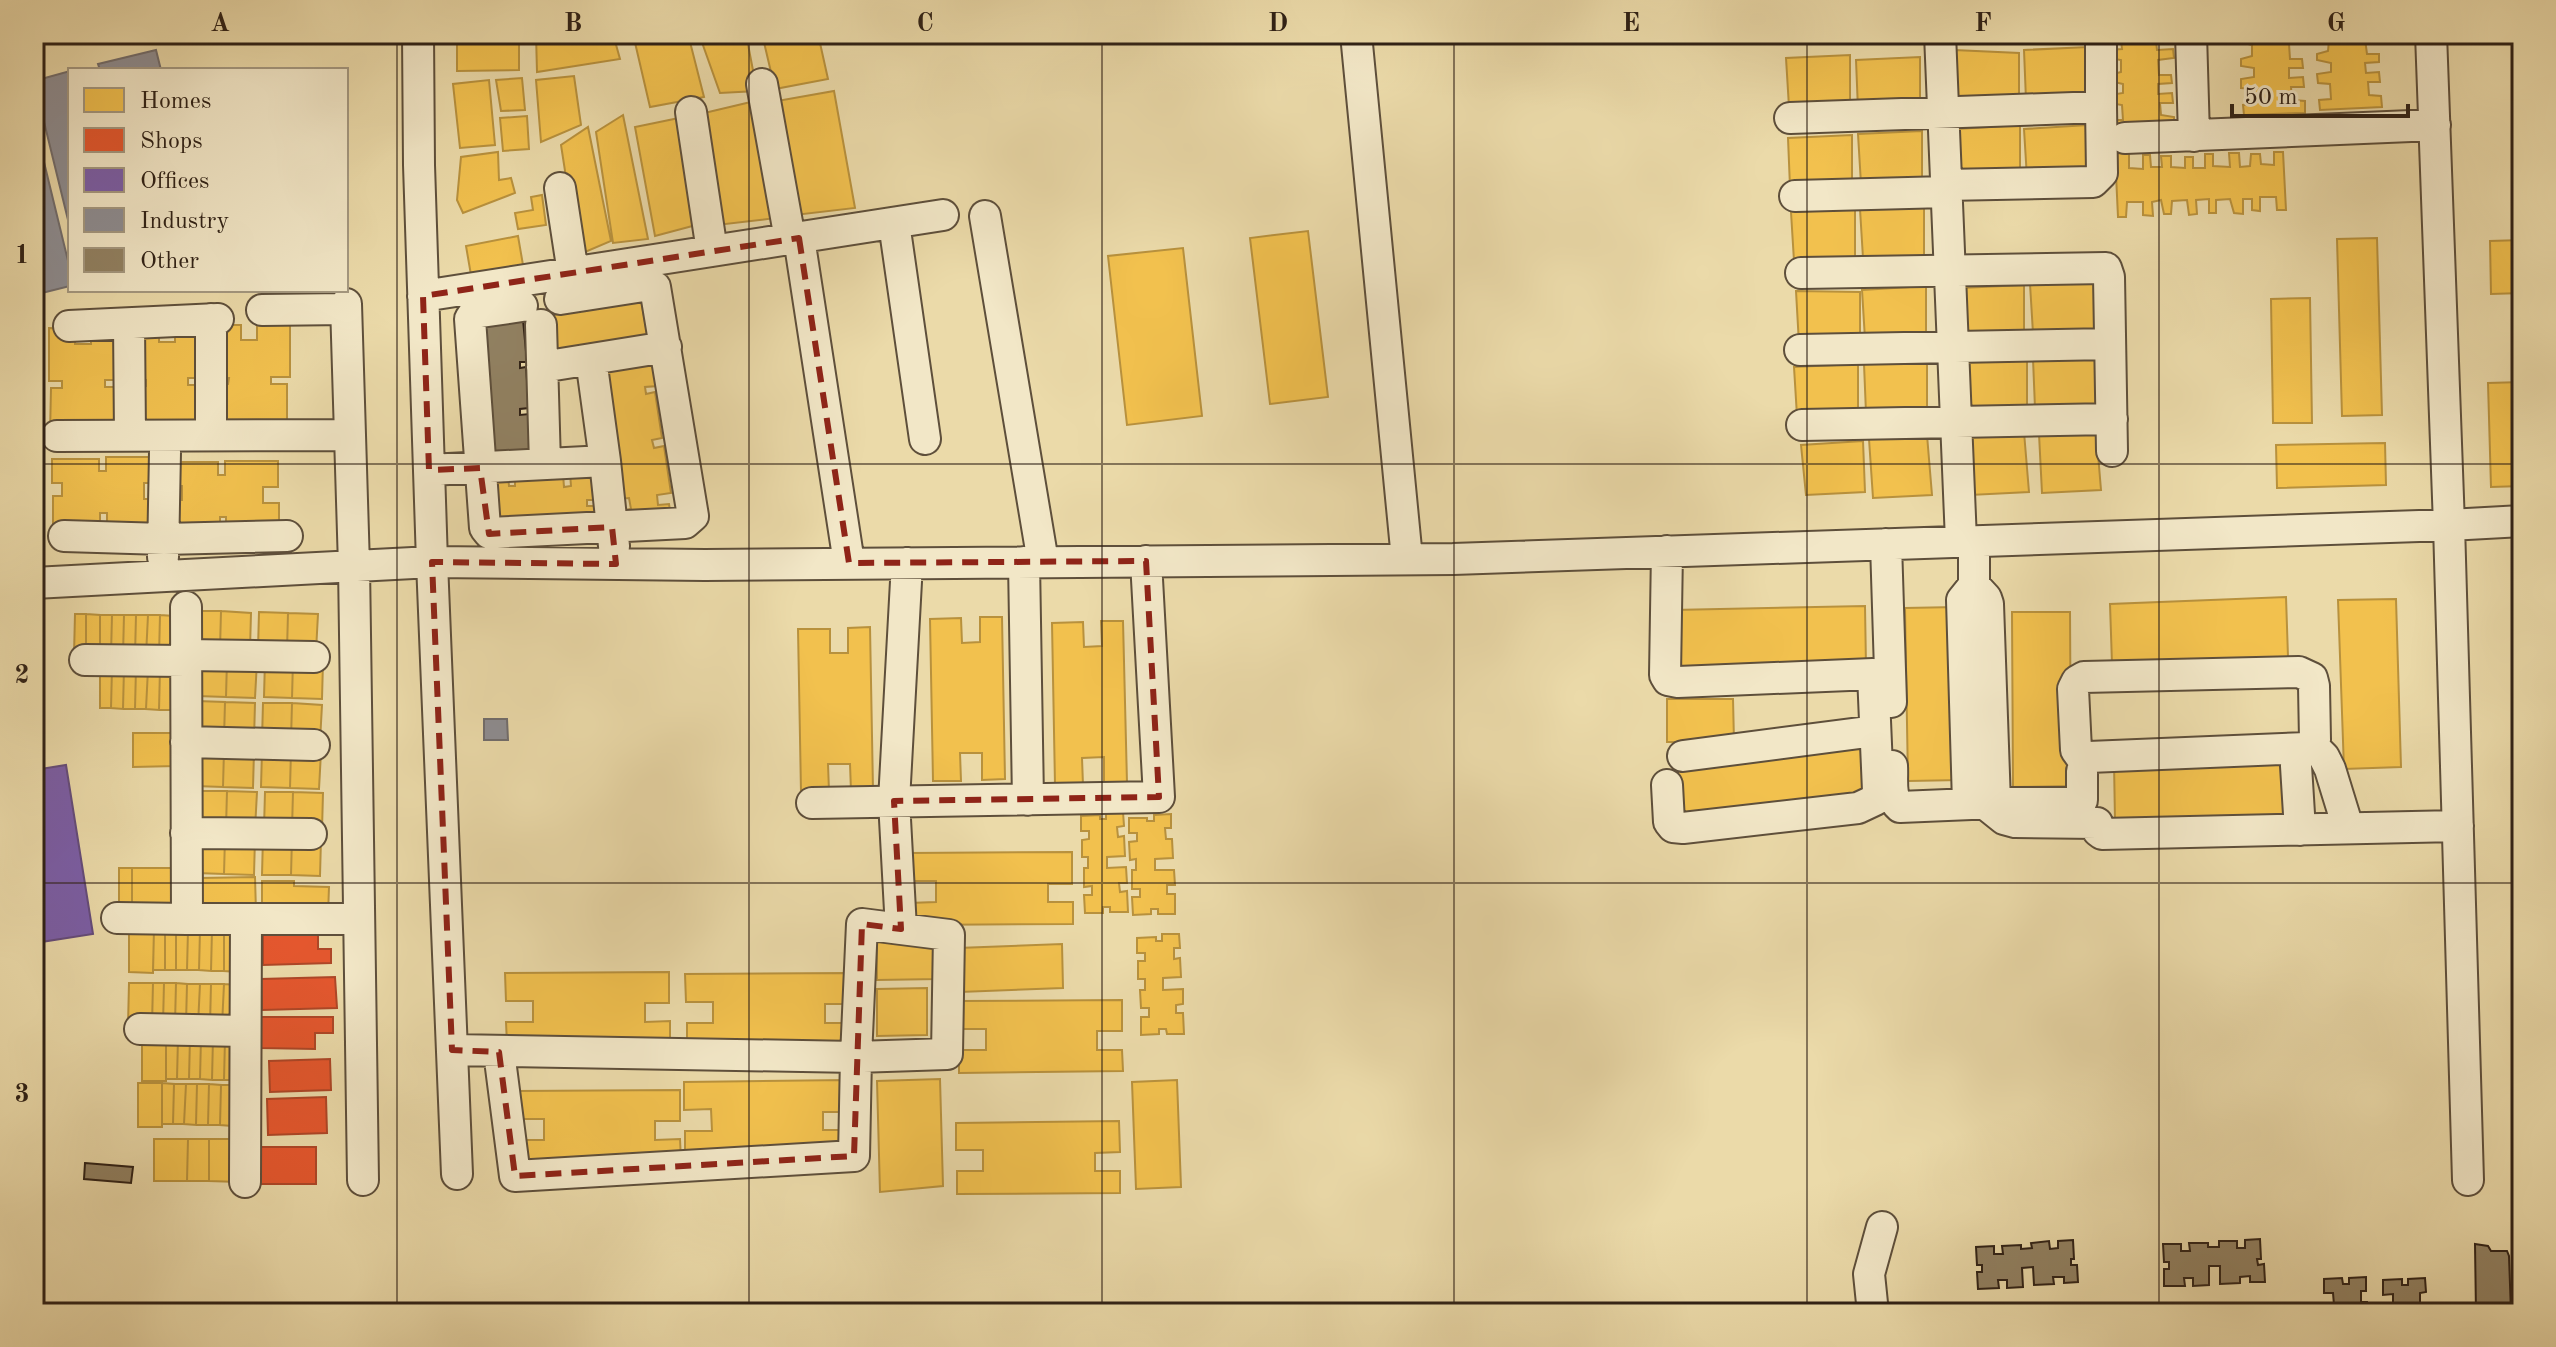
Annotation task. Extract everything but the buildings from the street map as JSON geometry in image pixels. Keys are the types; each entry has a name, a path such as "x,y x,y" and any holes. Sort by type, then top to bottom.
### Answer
{"street":[{"path":"418,34 419,165 432,562 457,1174"},
{"path":"1356,34 1407,559"},
{"path":"1940,34 1955,421 1974,585 1962,600 1982,803 2004,819 2015,822 2097,823"},
{"path":"1795,196 2093,182 2102,173 2101,34"},
{"path":"2191,34 2194,136"},
{"path":"2431,34 2468,1180"},
{"path":"762,84 795,238 849,563"},
{"path":"1790,118 2101,107"},
{"path":"691,112 712,251"},
{"path":"2125,138 2435,125"},
{"path":"560,188 566,286"},
{"path":"566,286 712,251 943,215"},
{"path":"985,216 1034,562 1028,800"},
{"path":"894,223 925,439"},
{"path":"1801,273 2106,268 2109,277 2112,451"},
{"path":"423,296 566,286 655,287 693,516 685,523 489,533 485,528 480,468 470,319 474,313 532,315 542,367 545,464"},
{"path":"262,310 346,306 354,566 363,1180"},
{"path":"69,326 214,319 211,435"},
{"path":"129,324 130,435"},
{"path":"1800,350 2110,344"},
{"path":"542,367 666,347"},
{"path":"591,359 616,564"},
{"path":"1802,425 2112,419"},
{"path":"130,435 211,435 350,442 165,452 60,444 130,435"},
{"path":"163,575 165,452"},
{"path":"429,470 605,461"},
{"path":"34,583 432,562 616,564 1407,559 2522,521"},
{"path":"64,536 164,539 287,536"},
{"path":"1667,785 1669,822 1673,827 1858,808 1875,800 1878,791 1873,674 1878,544"},
{"path":"1878,544 1895,802 1900,807 2080,802 2089,764"},
{"path":"1667,551 1665,675 1668,680 1873,674"},
{"path":"812,803 1159,797 1146,561"},
{"path":"901,929 894,801 907,563"},
{"path":"186,607 187,919"},
{"path":"85,660 314,657"},
{"path":"2304,756 2315,740 2314,686 2307,674 2084,677 2077,681 2073,689 2074,746 2089,764 2098,831 2102,834 2458,826"},
{"path":"1683,756 1875,731"},
{"path":"186,742 314,745"},
{"path":"2089,764 2307,748 2300,830"},
{"path":"2304,756 2324,757 2346,821 2352,828"},
{"path":"186,833 311,834"},
{"path":"117,918 359,919"},
{"path":"245,1182 246,919"},
{"path":"452,1050 856,1057 947,1054 949,935 862,924 856,1057 854,1156 515,1176 499,1052"},
{"path":"140,1029 245,1031"},
{"path":"1873,1313 1869,1274 1882,1227"}],"highlighted area":[{"path":"799,238 849,563 1146,561 1159,797 894,801 901,929 862,924 854,1156 515,1176 499,1052 452,1050 432,562 616,564 612,527 489,534 480,468 429,470 423,296"}]}
